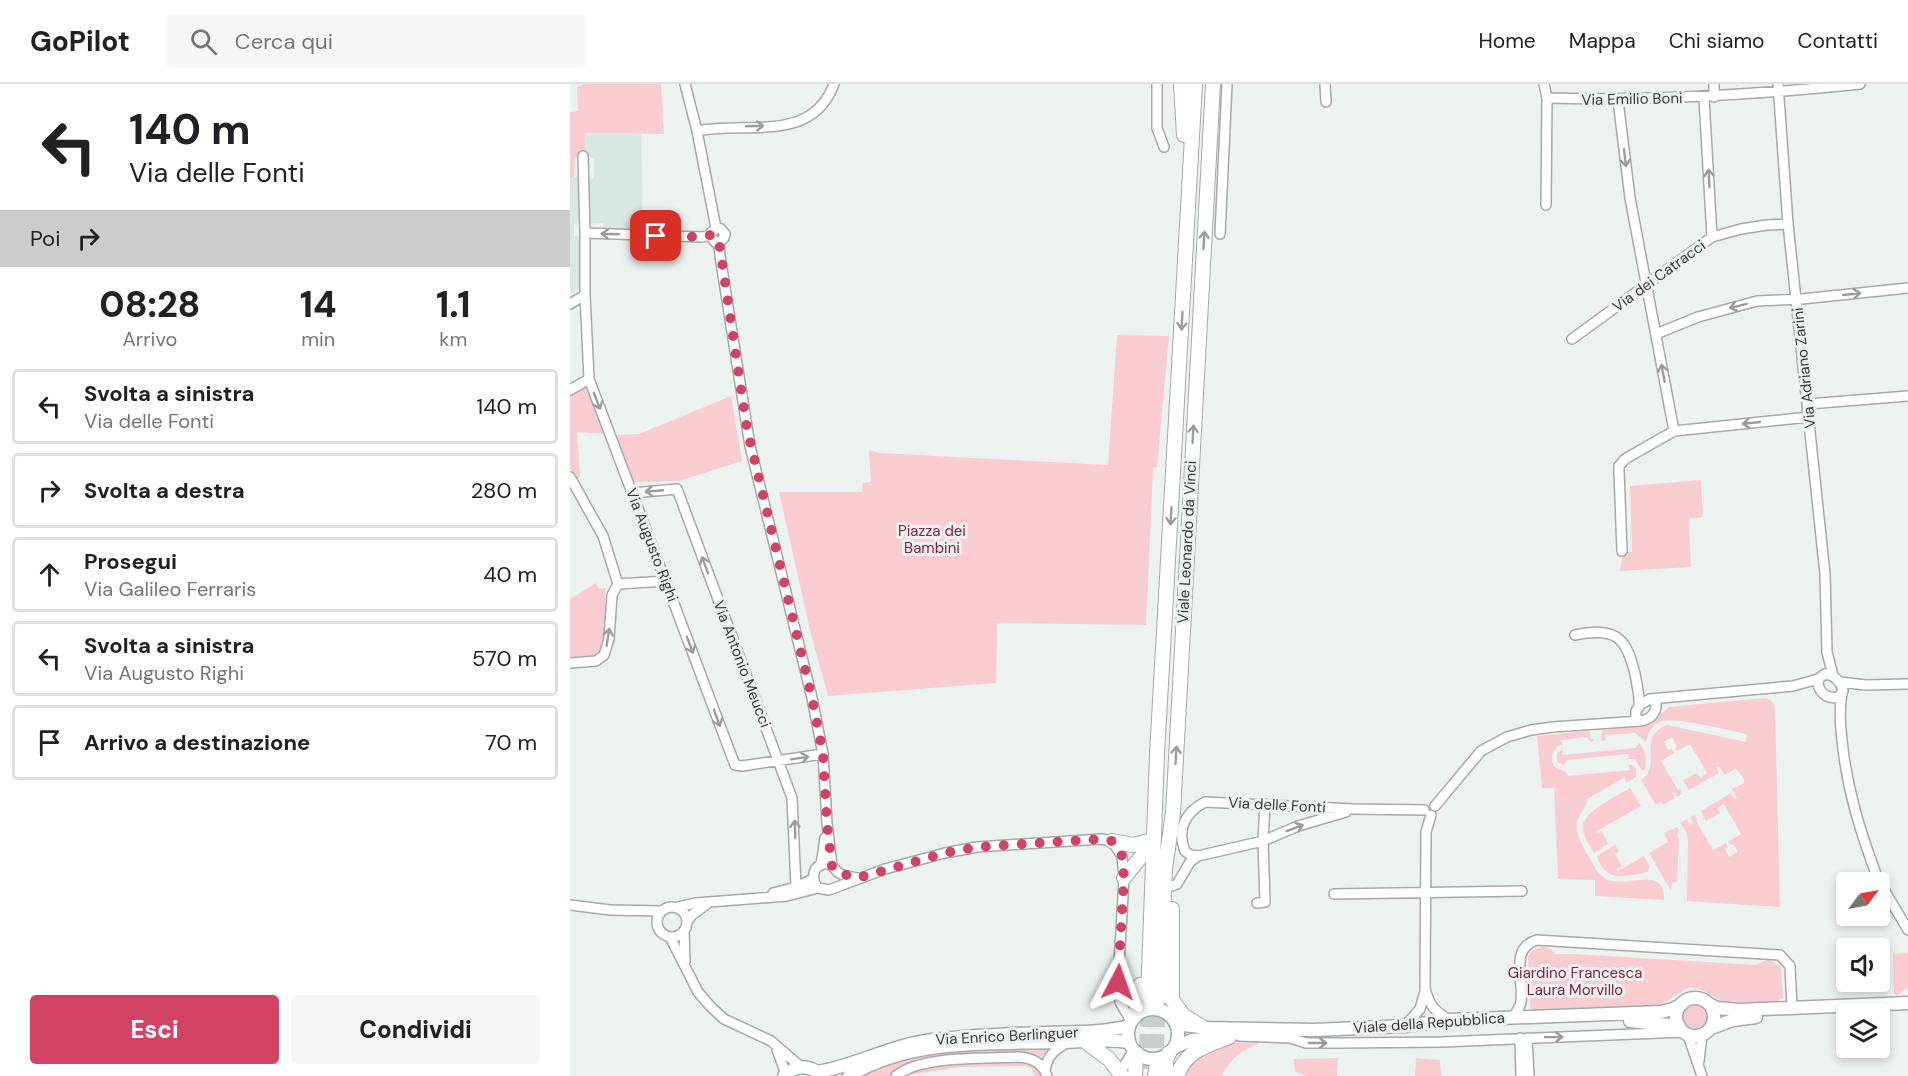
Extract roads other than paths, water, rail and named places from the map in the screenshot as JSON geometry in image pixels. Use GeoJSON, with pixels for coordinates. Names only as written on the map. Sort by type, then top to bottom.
{"type":"FeatureCollection","features":[{"type":"Feature","properties":{"kind":"highway"},"geometry":{"type":"LineString","coordinates":[[1182,84],[1184,136],[1190,179]]}},
{"type":"Feature","properties":{"kind":"highway","name":"Viale Leonardo da Vinci"},"geometry":{"type":"LineString","coordinates":[[1195,84],[1150,839],[1154,885],[1154,999],[1165,869],[1173,813],[1212,84]]}},
{"type":"Feature","properties":{"kind":"highway"},"geometry":{"type":"LineString","coordinates":[[1173,813],[1172,1000],[1178,1010],[1202,1027]]}},
{"type":"Feature","properties":{"kind":"highway"},"geometry":{"type":"LineString","coordinates":[[1112,841],[1133,845],[1150,839]]}},
{"type":"Feature","properties":{"kind":"highway"},"geometry":{"type":"LineString","coordinates":[[1124,878],[1150,839]]}},
{"type":"Feature","properties":{"kind":"highway"},"geometry":{"type":"LineString","coordinates":[[1131,1021],[1139,1002],[1150,839]]}},
{"type":"Feature","properties":{"kind":"highway"},"geometry":{"type":"LineString","coordinates":[[1172,988],[1169,1003],[1172,1019]]}},
{"type":"Feature","properties":{"kind":"highway"},"geometry":{"type":"LineString","coordinates":[[1177,1076],[1188,1056],[1234,1037]]}},
{"type":"Feature","properties":{"kind":"highway"},"geometry":{"type":"LineString","coordinates":[[1086,1042],[1109,1059],[1121,1074]]}},
{"type":"Feature","properties":{"kind":"highway"},"geometry":{"type":"LineString","coordinates":[[1133,1049],[1150,1074],[1166,1061],[1172,1050]]}},
{"type":"Feature","properties":{"kind":"main road","name":"Viale della Repubblica"},"geometry":{"type":"LineString","coordinates":[[1172,1019],[1202,1027],[1315,1030],[1405,1026],[1450,1020],[1661,1012],[1673,1010],[1695,998],[1729,1010],[1836,1006]]}},
{"type":"Feature","properties":{"kind":"main road","name":"Viale della Repubblica"},"geometry":{"type":"LineString","coordinates":[[1890,1004],[1908,1003]]}},
{"type":"Feature","properties":{"kind":"main road"},"geometry":{"type":"LineString","coordinates":[[1706,1031],[1714,1018],[1709,1004]]}},
{"type":"Feature","properties":{"kind":"main road"},"geometry":{"type":"LineString","coordinates":[[1682,1005],[1677,1014],[1684,1031]]}},
{"type":"Feature","properties":{"kind":"main road"},"geometry":{"type":"LineString","coordinates":[[1153,1008],[1172,1019],[1178,1038],[1172,1050],[1161,1058],[1151,1060],[1133,1049],[1131,1021],[1144,1010],[1153,1008]]}},
{"type":"Feature","properties":{"kind":"main road","name":"Viale della Repubblica"},"geometry":{"type":"LineString","coordinates":[[1172,1050],[1192,1040],[1272,1034],[1398,1032],[1467,1026],[1610,1021],[1656,1023],[1684,1031],[1706,1031],[1720,1024],[1745,1017],[1908,1010]]}},
{"type":"Feature","properties":{"kind":"main road","name":"Via Enrico Berlinguer"},"geometry":{"type":"LineString","coordinates":[[801,1067],[820,1074],[898,1047],[933,1040],[977,1035],[1105,1032],[1131,1021]]}},
{"type":"Feature","properties":{"kind":"main road","name":"Via Enrico Berlinguer"},"geometry":{"type":"LineString","coordinates":[[849,1076],[891,1057],[921,1050],[977,1044],[1086,1042],[1133,1049]]}},
{"type":"Feature","properties":{"kind":"main road"},"geometry":{"type":"LineString","coordinates":[[785,1075],[801,1067]]}},
{"type":"Feature","properties":{"kind":"street"},"geometry":{"type":"LineString","coordinates":[[685,84],[697,131],[713,240],[719,242],[747,429],[812,698],[823,754],[827,824],[838,879],[835,886]]}},
{"type":"Feature","properties":{"kind":"street"},"geometry":{"type":"LineString","coordinates":[[697,131],[800,122],[812,117],[822,107],[834,84]]}},
{"type":"Feature","properties":{"kind":"street"},"geometry":{"type":"LineString","coordinates":[[1157,84],[1157,128],[1164,147]]}},
{"type":"Feature","properties":{"kind":"street"},"geometry":{"type":"LineString","coordinates":[[1220,234],[1227,84]]}},
{"type":"Feature","properties":{"kind":"street"},"geometry":{"type":"LineString","coordinates":[[1325,84],[1326,102]]}},
{"type":"Feature","properties":{"kind":"street"},"geometry":{"type":"LineString","coordinates":[[1544,84],[1547,99],[1546,205]]}},
{"type":"Feature","properties":{"kind":"street"},"geometry":{"type":"LineString","coordinates":[[1712,237],[1709,97],[1714,84]]}},
{"type":"Feature","properties":{"kind":"street","name":"Via Emilio Boni"},"geometry":{"type":"LineString","coordinates":[[1547,99],[1618,100],[1709,97],[1778,88],[1860,84]]}},
{"type":"Feature","properties":{"kind":"street","name":"Via Adriano Zarini"},"geometry":{"type":"LineString","coordinates":[[1778,88],[1788,224],[1825,574],[1827,651]]}},
{"type":"Feature","properties":{"kind":"street"},"geometry":{"type":"LineString","coordinates":[[1618,100],[1630,198],[1674,430]]}},
{"type":"Feature","properties":{"kind":"street","name":"Via Augusto Righi"},"geometry":{"type":"LineString","coordinates":[[583,156],[589,379],[735,765],[823,754]]}},
{"type":"Feature","properties":{"kind":"street","name":"Via dei Catracci"},"geometry":{"type":"LineString","coordinates":[[1572,339],[1712,237],[1741,229],[1788,224]]}},
{"type":"Feature","properties":{"kind":"street"},"geometry":{"type":"LineString","coordinates":[[585,233],[702,237],[713,232]]}},
{"type":"Feature","properties":{"kind":"street"},"geometry":{"type":"LineString","coordinates":[[1656,334],[1698,317],[1757,301],[1908,288]]}},
{"type":"Feature","properties":{"kind":"street"},"geometry":{"type":"LineString","coordinates":[[570,304],[585,295]]}},
{"type":"Feature","properties":{"kind":"street"},"geometry":{"type":"LineString","coordinates":[[570,390],[589,379]]}},
{"type":"Feature","properties":{"kind":"street"},"geometry":{"type":"LineString","coordinates":[[1808,404],[1908,396]]}},
{"type":"Feature","properties":{"kind":"street"},"geometry":{"type":"LineString","coordinates":[[1622,551],[1619,466],[1625,459],[1674,430],[1809,417]]}},
{"type":"Feature","properties":{"kind":"street"},"geometry":{"type":"LineString","coordinates":[[570,477],[603,536],[618,584],[612,595],[609,639],[604,655],[596,661],[570,663]]}},
{"type":"Feature","properties":{"kind":"street","name":"Via Antonio Meucci"},"geometry":{"type":"LineString","coordinates":[[632,493],[677,489],[792,798],[796,887]]}},
{"type":"Feature","properties":{"kind":"street"},"geometry":{"type":"LineString","coordinates":[[618,584],[665,581]]}},
{"type":"Feature","properties":{"kind":"street"},"geometry":{"type":"LineString","coordinates":[[1575,635],[1594,631],[1621,638],[1631,658],[1638,687],[1638,713]]}},
{"type":"Feature","properties":{"kind":"street"},"geometry":{"type":"LineString","coordinates":[[1820,691],[1819,677],[1827,651]]}},
{"type":"Feature","properties":{"kind":"street"},"geometry":{"type":"LineString","coordinates":[[1827,651],[1840,686],[1840,723],[1852,804],[1876,872]]}},
{"type":"Feature","properties":{"kind":"street"},"geometry":{"type":"LineString","coordinates":[[1405,1026],[1420,1009],[1425,988],[1426,832],[1430,810],[1481,751],[1494,742],[1531,730],[1613,722],[1638,713],[1650,699],[1793,686],[1825,674],[1840,686],[1908,684]]}},
{"type":"Feature","properties":{"kind":"street"},"geometry":{"type":"LineString","coordinates":[[1793,686],[1820,691],[1834,698],[1840,686]]}},
{"type":"Feature","properties":{"kind":"street"},"geometry":{"type":"LineString","coordinates":[[1638,687],[1656,703],[1655,711]]}},
{"type":"Feature","properties":{"kind":"street"},"geometry":{"type":"LineString","coordinates":[[1638,713],[1648,719],[1675,696]]}},
{"type":"Feature","properties":{"kind":"street"},"geometry":{"type":"LineString","coordinates":[[1829,697],[1840,723]]}},
{"type":"Feature","properties":{"kind":"street","name":"Via delle Fonti"},"geometry":{"type":"LineString","coordinates":[[1198,856],[1190,855],[1185,851],[1181,833],[1185,818],[1205,802],[1430,810]]}},
{"type":"Feature","properties":{"kind":"street"},"geometry":{"type":"LineString","coordinates":[[1257,903],[1265,902],[1263,841],[1265,804]]}},
{"type":"Feature","properties":{"kind":"street"},"geometry":{"type":"LineString","coordinates":[[1172,886],[1177,884],[1190,862],[1198,856],[1263,841],[1298,826],[1354,809]]}},
{"type":"Feature","properties":{"kind":"street"},"geometry":{"type":"LineString","coordinates":[[815,883],[814,871],[821,865],[827,824]]}},
{"type":"Feature","properties":{"kind":"street"},"geometry":{"type":"LineString","coordinates":[[753,898],[815,883],[829,890],[858,878],[945,853],[977,847],[1101,839],[1112,841],[1122,856],[1124,878],[1118,982],[1120,1002],[1131,1021]]}},
{"type":"Feature","properties":{"kind":"street"},"geometry":{"type":"LineString","coordinates":[[821,865],[858,878]]}},
{"type":"Feature","properties":{"kind":"street"},"geometry":{"type":"LineString","coordinates":[[570,905],[632,911],[660,911],[668,907],[787,896],[815,883]]}},
{"type":"Feature","properties":{"kind":"street"},"geometry":{"type":"LineString","coordinates":[[1334,894],[1522,891]]}},
{"type":"Feature","properties":{"kind":"street"},"geometry":{"type":"LineString","coordinates":[[1890,902],[1908,930]]}},
{"type":"Feature","properties":{"kind":"street"},"geometry":{"type":"LineString","coordinates":[[670,937],[680,934],[697,911],[709,903]]}},
{"type":"Feature","properties":{"kind":"street"},"geometry":{"type":"LineString","coordinates":[[678,907],[685,913],[686,965]]}},
{"type":"Feature","properties":{"kind":"street"},"geometry":{"type":"LineString","coordinates":[[1894,909],[1908,920]]}},
{"type":"Feature","properties":{"kind":"street"},"geometry":{"type":"LineString","coordinates":[[632,911],[653,920],[660,932],[670,937],[698,992],[724,1019],[773,1042],[801,1067]]}},
{"type":"Feature","properties":{"kind":"street"},"geometry":{"type":"LineString","coordinates":[[657,924],[660,911]]}},
{"type":"Feature","properties":{"kind":"street"},"geometry":{"type":"LineString","coordinates":[[1512,1018],[1521,1003],[1520,959],[1525,945],[1537,940],[1773,953],[1780,955],[1790,966],[1792,1008]]}},
{"type":"Feature","properties":{"kind":"street"},"geometry":{"type":"LineString","coordinates":[[1425,988],[1429,1002],[1435,1011],[1450,1020]]}},
{"type":"Feature","properties":{"kind":"street"},"geometry":{"type":"LineString","coordinates":[[1881,1004],[1902,998],[1908,993]]}},
{"type":"Feature","properties":{"kind":"street"},"geometry":{"type":"LineString","coordinates":[[1521,1003],[1532,1016]]}},
{"type":"Feature","properties":{"kind":"street"},"geometry":{"type":"LineString","coordinates":[[1684,1031],[1702,1076]]}},
{"type":"Feature","properties":{"kind":"street","name":"Viale della Repubblica"},"geometry":{"type":"LineString","coordinates":[[1234,1037],[1290,1038],[1306,1043],[1417,1042],[1684,1031]]}},
{"type":"Feature","properties":{"kind":"street"},"geometry":{"type":"LineString","coordinates":[[1698,1063],[1706,1031]]}},
{"type":"Feature","properties":{"kind":"street"},"geometry":{"type":"LineString","coordinates":[[1521,1076],[1523,1038]]}},
{"type":"Feature","properties":{"kind":"street"},"geometry":{"type":"LineString","coordinates":[[1523,1038],[1529,1076]]}},
{"type":"Feature","properties":{"kind":"street"},"geometry":{"type":"LineString","coordinates":[[773,1042],[783,1062],[785,1075]]}},
{"type":"Feature","properties":{"kind":"street"},"geometry":{"type":"LineString","coordinates":[[1046,1073],[1046,1061],[1050,1055],[1069,1042]]}},
{"type":"Feature","properties":{"kind":"street"},"geometry":{"type":"LineString","coordinates":[[1121,1074],[1133,1049]]}},
{"type":"Feature","properties":{"kind":"street"},"geometry":{"type":"LineString","coordinates":[[896,1076],[912,1067],[935,1062],[1019,1057],[1035,1061],[1046,1073]]}},
{"type":"Feature","properties":{"kind":"tunnel"},"geometry":{"type":"LineString","coordinates":[[1145,1069],[1148,999]]}},
{"type":"Feature","properties":{"kind":"tunnel"},"geometry":{"type":"LineString","coordinates":[[1156,1069],[1159,999]]}},
{"type":"Feature","properties":{"kind":"park label","name":"Piazza dei Bambini"},"geometry":{"type":"Point","coordinates":[932,540]}},
{"type":"Feature","properties":{"kind":"park label","name":"Giardino Francesca Laura Morvillo"},"geometry":{"type":"Point","coordinates":[1575,982]}}]}
